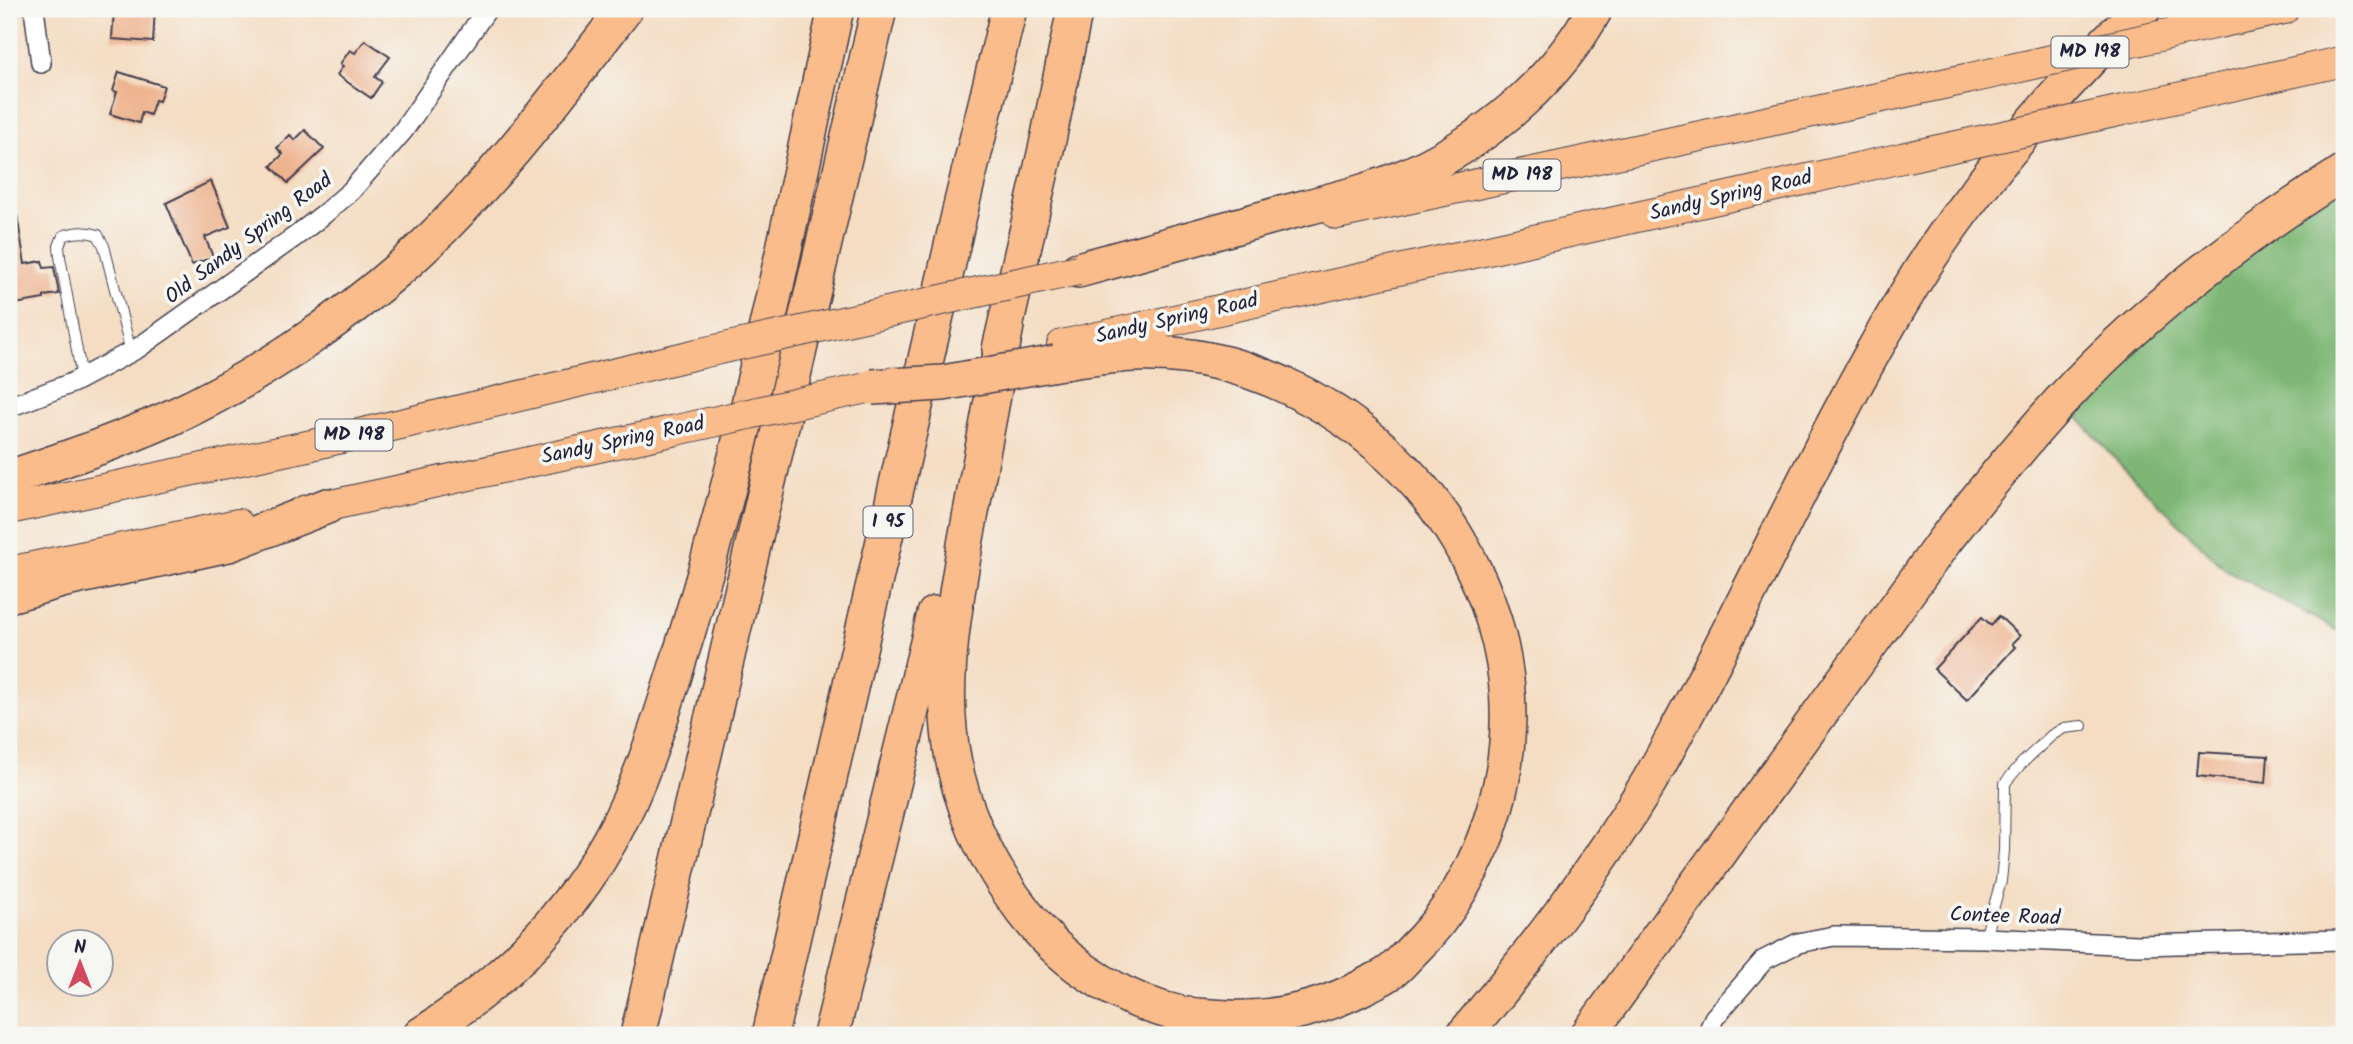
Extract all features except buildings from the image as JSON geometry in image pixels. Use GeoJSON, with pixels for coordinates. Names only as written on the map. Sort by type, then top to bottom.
{"type":"FeatureCollection","features":[{"type":"Feature","properties":{"kind":"highway"},"geometry":{"type":"LineString","coordinates":[[9,478],[91,451],[170,418],[231,386],[291,349],[346,310],[407,262],[464,205],[523,138],[625,9]]}},
{"type":"Feature","properties":{"kind":"highway"},"geometry":{"type":"LineString","coordinates":[[421,1035],[489,987],[537,941],[577,891],[609,842],[634,793],[696,604],[732,479],[778,282],[836,9]]}},
{"type":"Feature","properties":{"kind":"highway"},"geometry":{"type":"LineString","coordinates":[[638,1035],[879,9]]}},
{"type":"Feature","properties":{"kind":"highway","name":"I 95"},"geometry":{"type":"LineString","coordinates":[[770,1035],[1009,9]]}},
{"type":"Feature","properties":{"kind":"highway"},"geometry":{"type":"LineString","coordinates":[[831,1035],[1006,326],[1075,9]]}},
{"type":"Feature","properties":{"kind":"highway"},"geometry":{"type":"LineString","coordinates":[[1047,145],[1085,9]]}},
{"type":"Feature","properties":{"kind":"highway"},"geometry":{"type":"LineString","coordinates":[[1078,270],[1386,184],[1427,167],[1497,122],[1529,94],[1560,60],[1595,9]]}},
{"type":"Feature","properties":{"kind":"highway"},"geometry":{"type":"LineString","coordinates":[[1464,1035],[1521,967],[1588,876],[1648,784],[1871,357],[1910,288],[1963,209],[2024,132],[2078,72],[2143,9]]}},
{"type":"Feature","properties":{"kind":"highway"},"geometry":{"type":"LineString","coordinates":[[1588,1035],[1945,540],[1995,476],[2062,400],[2129,335],[2198,275],[2288,208],[2344,172]]}},
{"type":"Feature","properties":{"kind":"highway"},"geometry":{"type":"LineString","coordinates":[[872,387],[943,383],[1059,354],[1139,353],[1182,356],[1238,366],[1296,390],[1343,416],[1395,458],[1435,504],[1462,546],[1483,594],[1500,645],[1506,693],[1507,748],[1499,793],[1481,849],[1458,896],[1424,939],[1389,973],[1344,997],[1294,1013],[1235,1019],[1180,1014],[1135,999],[1088,973],[1051,944],[1019,908],[992,865],[971,820],[958,779],[948,719],[948,661],[961,572],[1006,326]]}},
{"type":"Feature","properties":{"kind":"highway"},"geometry":{"type":"LineString","coordinates":[[9,595],[62,580],[229,544],[327,506]]}},
{"type":"Feature","properties":{"kind":"highway"},"geometry":{"type":"LineString","coordinates":[[614,1035],[690,811]]}},
{"type":"Feature","properties":{"kind":"main road","name":"MD 198"},"geometry":{"type":"LineString","coordinates":[[9,509],[312,445],[697,354],[1078,270],[2284,9]]}},
{"type":"Feature","properties":{"kind":"main road","name":"Sandy Spring Road"},"geometry":{"type":"LineString","coordinates":[[1059,354],[1902,158],[2344,61]]}},
{"type":"Feature","properties":{"kind":"main road","name":"Sandy Spring Road"},"geometry":{"type":"LineString","coordinates":[[9,572],[327,506],[872,387]]}},
{"type":"Feature","properties":{"kind":"street"},"geometry":{"type":"LineString","coordinates":[[34,9],[41,63]]}},
{"type":"Feature","properties":{"kind":"street","name":"Old Sandy Spring Road"},"geometry":{"type":"LineString","coordinates":[[9,407],[82,378],[131,352],[172,326],[211,295],[296,236],[351,191],[403,131],[487,9]]}},
{"type":"Feature","properties":{"kind":"street","name":"Contee Road"},"geometry":{"type":"LineString","coordinates":[[1707,1035],[1714,1018],[1764,960],[1798,943],[1834,936],[1985,938],[2137,945],[2344,940]]}},
{"type":"Feature","properties":{"kind":"lane"},"geometry":{"type":"LineString","coordinates":[[82,378],[60,257],[59,246],[63,236],[74,232],[98,235],[104,246],[131,352]]}},
{"type":"Feature","properties":{"kind":"lane"},"geometry":{"type":"LineString","coordinates":[[1985,938],[2001,881],[2005,783],[2052,735],[2064,728],[2082,726]]}},
{"type":"Feature","properties":{"kind":"green space"},"geometry":{"type":"Polygon","coordinates":[[[2344,172],[2344,629],[2336,630],[2225,569],[2132,477],[2062,400],[2344,172]]]}}]}
